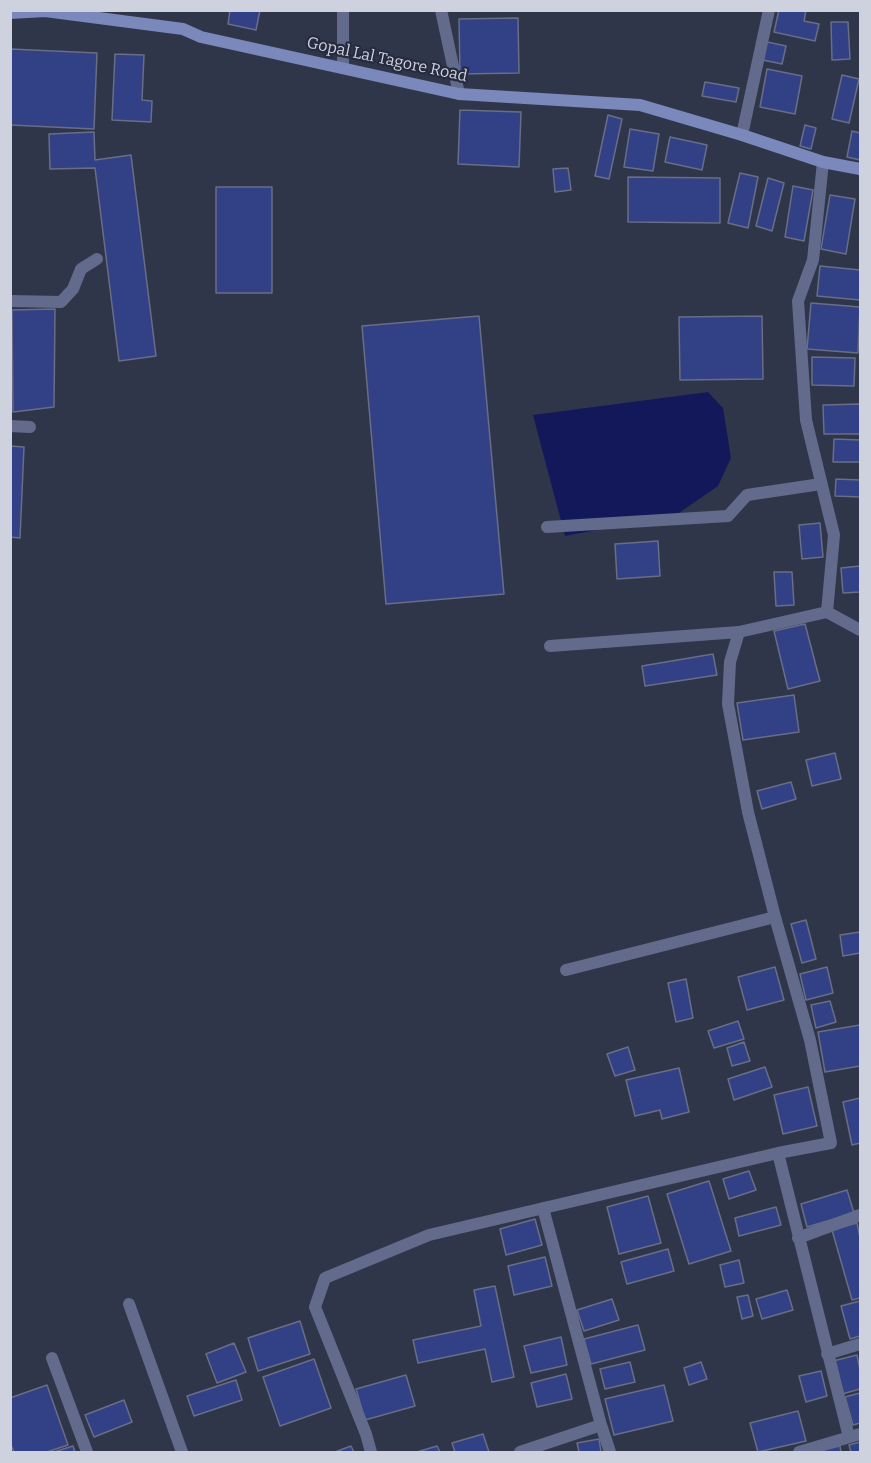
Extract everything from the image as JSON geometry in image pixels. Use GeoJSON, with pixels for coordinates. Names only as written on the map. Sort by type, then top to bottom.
{"type":"FeatureCollection","features":[{"type":"Feature","properties":{"kind":"street"},"geometry":{"type":"LineString","coordinates":[[343,10],[343,68]]}},
{"type":"Feature","properties":{"kind":"street"},"geometry":{"type":"LineString","coordinates":[[441,10],[459,94]]}},
{"type":"Feature","properties":{"kind":"street"},"geometry":{"type":"LineString","coordinates":[[742,135],[769,10]]}},
{"type":"Feature","properties":{"kind":"street","name":"Gopal Lal Tagore Road"},"geometry":{"type":"LineString","coordinates":[[10,13],[45,11],[183,29],[201,37],[459,94],[640,105],[823,162],[861,169]]}},
{"type":"Feature","properties":{"kind":"street"},"geometry":{"type":"LineString","coordinates":[[823,162],[813,260],[798,301],[806,420],[834,535],[827,612]]}},
{"type":"Feature","properties":{"kind":"street"},"geometry":{"type":"LineString","coordinates":[[10,301],[61,302],[73,289],[81,268],[97,259]]}},
{"type":"Feature","properties":{"kind":"street"},"geometry":{"type":"LineString","coordinates":[[10,426],[30,427]]}},
{"type":"Feature","properties":{"kind":"street"},"geometry":{"type":"LineString","coordinates":[[547,527],[728,516],[747,495],[821,483]]}},
{"type":"Feature","properties":{"kind":"street"},"geometry":{"type":"LineString","coordinates":[[550,646],[739,632],[827,612],[861,630]]}},
{"type":"Feature","properties":{"kind":"street"},"geometry":{"type":"LineString","coordinates":[[371,1452],[366,1434],[315,1307],[325,1278],[429,1235],[778,1153],[831,1143],[810,1041],[748,812],[728,704],[730,662],[739,632]]}},
{"type":"Feature","properties":{"kind":"street"},"geometry":{"type":"LineString","coordinates":[[566,970],[775,917]]}},
{"type":"Feature","properties":{"kind":"street"},"geometry":{"type":"LineString","coordinates":[[778,1153],[827,1354],[855,1436],[799,1452]]}},
{"type":"Feature","properties":{"kind":"street"},"geometry":{"type":"LineString","coordinates":[[543,1208],[610,1452]]}},
{"type":"Feature","properties":{"kind":"street"},"geometry":{"type":"LineString","coordinates":[[798,1238],[861,1215]]}},
{"type":"Feature","properties":{"kind":"street"},"geometry":{"type":"LineString","coordinates":[[129,1304],[182,1452]]}},
{"type":"Feature","properties":{"kind":"street"},"geometry":{"type":"LineString","coordinates":[[827,1354],[861,1344]]}},
{"type":"Feature","properties":{"kind":"street"},"geometry":{"type":"LineString","coordinates":[[52,1358],[87,1452]]}},
{"type":"Feature","properties":{"kind":"street"},"geometry":{"type":"LineString","coordinates":[[520,1452],[601,1425]]}},
{"type":"Feature","properties":{"kind":"shaded area"},"geometry":{"type":"Polygon","coordinates":[[[708,392],[723,408],[731,458],[718,486],[676,515],[565,536],[533,415],[708,392]]]}},
{"type":"Feature","properties":{"kind":"building"},"geometry":{"type":"Polygon","coordinates":[[[230,10],[260,10],[256,30],[228,24],[230,10]]]}},
{"type":"Feature","properties":{"kind":"building"},"geometry":{"type":"Polygon","coordinates":[[[779,10],[806,10],[804,21],[819,24],[815,41],[774,32],[779,10]]]}},
{"type":"Feature","properties":{"kind":"building"},"geometry":{"type":"Polygon","coordinates":[[[518,18],[519,73],[460,74],[459,19],[518,18]]]}},
{"type":"Feature","properties":{"kind":"building"},"geometry":{"type":"Polygon","coordinates":[[[831,22],[848,22],[850,59],[832,60],[831,22]]]}},
{"type":"Feature","properties":{"kind":"building"},"geometry":{"type":"Polygon","coordinates":[[[767,42],[786,46],[782,64],[763,60],[767,42]]]}},
{"type":"Feature","properties":{"kind":"building"},"geometry":{"type":"Polygon","coordinates":[[[10,49],[97,53],[94,129],[10,125],[10,49]]]}},
{"type":"Feature","properties":{"kind":"building"},"geometry":{"type":"Polygon","coordinates":[[[115,54],[144,55],[142,100],[152,101],[151,122],[112,120],[115,54]]]}},
{"type":"Feature","properties":{"kind":"building"},"geometry":{"type":"Polygon","coordinates":[[[767,69],[802,76],[795,114],[760,107],[767,69]]]}},
{"type":"Feature","properties":{"kind":"building"},"geometry":{"type":"Polygon","coordinates":[[[842,75],[859,79],[849,123],[832,119],[842,75]]]}},
{"type":"Feature","properties":{"kind":"building"},"geometry":{"type":"Polygon","coordinates":[[[705,82],[739,88],[736,102],[702,96],[705,82]]]}},
{"type":"Feature","properties":{"kind":"building"},"geometry":{"type":"Polygon","coordinates":[[[460,110],[521,112],[519,167],[458,164],[460,110]]]}},
{"type":"Feature","properties":{"kind":"building"},"geometry":{"type":"Polygon","coordinates":[[[608,115],[622,119],[609,179],[595,176],[608,115]]]}},
{"type":"Feature","properties":{"kind":"building"},"geometry":{"type":"Polygon","coordinates":[[[805,125],[816,128],[811,149],[800,146],[805,125]]]}},
{"type":"Feature","properties":{"kind":"building"},"geometry":{"type":"Polygon","coordinates":[[[630,129],[659,134],[653,171],[624,167],[630,129]]]}},
{"type":"Feature","properties":{"kind":"building"},"geometry":{"type":"Polygon","coordinates":[[[852,131],[860,133],[860,160],[847,157],[852,131]]]}},
{"type":"Feature","properties":{"kind":"building"},"geometry":{"type":"Polygon","coordinates":[[[94,132],[95,160],[131,155],[156,356],[119,361],[95,168],[50,169],[49,134],[94,132]]]}},
{"type":"Feature","properties":{"kind":"building"},"geometry":{"type":"Polygon","coordinates":[[[670,137],[707,145],[702,170],[665,162],[670,137]]]}},
{"type":"Feature","properties":{"kind":"building"},"geometry":{"type":"Polygon","coordinates":[[[568,168],[571,190],[555,192],[553,169],[568,168]]]}},
{"type":"Feature","properties":{"kind":"building"},"geometry":{"type":"Polygon","coordinates":[[[740,173],[758,177],[748,228],[728,223],[740,173]]]}},
{"type":"Feature","properties":{"kind":"building"},"geometry":{"type":"Polygon","coordinates":[[[628,177],[720,178],[720,223],[628,222],[628,177]]]}},
{"type":"Feature","properties":{"kind":"building"},"geometry":{"type":"Polygon","coordinates":[[[768,178],[784,183],[772,231],[756,226],[768,178]]]}},
{"type":"Feature","properties":{"kind":"building"},"geometry":{"type":"Polygon","coordinates":[[[793,186],[813,190],[804,241],[785,237],[793,186]]]}},
{"type":"Feature","properties":{"kind":"building"},"geometry":{"type":"Polygon","coordinates":[[[216,187],[272,187],[272,293],[216,293],[216,187]]]}},
{"type":"Feature","properties":{"kind":"building"},"geometry":{"type":"Polygon","coordinates":[[[830,195],[855,199],[846,254],[821,249],[830,195]]]}},
{"type":"Feature","properties":{"kind":"building"},"geometry":{"type":"Polygon","coordinates":[[[820,266],[860,270],[860,300],[817,296],[820,266]]]}},
{"type":"Feature","properties":{"kind":"building"},"geometry":{"type":"Polygon","coordinates":[[[811,303],[860,307],[858,353],[807,349],[811,303]]]}},
{"type":"Feature","properties":{"kind":"building"},"geometry":{"type":"Polygon","coordinates":[[[55,309],[54,407],[13,412],[12,310],[55,309]]]}},
{"type":"Feature","properties":{"kind":"building"},"geometry":{"type":"Polygon","coordinates":[[[479,316],[504,594],[386,604],[362,326],[479,316]]]}},
{"type":"Feature","properties":{"kind":"building"},"geometry":{"type":"Polygon","coordinates":[[[762,316],[763,379],[680,380],[679,317],[762,316]]]}},
{"type":"Feature","properties":{"kind":"building"},"geometry":{"type":"Polygon","coordinates":[[[812,357],[855,358],[854,386],[812,385],[812,357]]]}},
{"type":"Feature","properties":{"kind":"building"},"geometry":{"type":"Polygon","coordinates":[[[860,404],[860,434],[824,434],[823,405],[860,404]]]}},
{"type":"Feature","properties":{"kind":"building"},"geometry":{"type":"Polygon","coordinates":[[[834,439],[860,440],[860,462],[833,462],[834,439]]]}},
{"type":"Feature","properties":{"kind":"building"},"geometry":{"type":"Polygon","coordinates":[[[10,446],[24,447],[20,538],[10,537],[10,446]]]}},
{"type":"Feature","properties":{"kind":"building"},"geometry":{"type":"Polygon","coordinates":[[[836,479],[860,480],[860,497],[835,496],[836,479]]]}},
{"type":"Feature","properties":{"kind":"building"},"geometry":{"type":"Polygon","coordinates":[[[820,523],[823,557],[802,559],[799,525],[820,523]]]}},
{"type":"Feature","properties":{"kind":"building"},"geometry":{"type":"Polygon","coordinates":[[[658,541],[660,576],[617,579],[615,544],[658,541]]]}},
{"type":"Feature","properties":{"kind":"building"},"geometry":{"type":"Polygon","coordinates":[[[860,566],[860,592],[843,593],[841,568],[860,566]]]}},
{"type":"Feature","properties":{"kind":"building"},"geometry":{"type":"Polygon","coordinates":[[[774,572],[792,572],[794,605],[776,606],[774,572]]]}},
{"type":"Feature","properties":{"kind":"building"},"geometry":{"type":"Polygon","coordinates":[[[805,624],[820,681],[788,689],[774,631],[805,624]]]}},
{"type":"Feature","properties":{"kind":"building"},"geometry":{"type":"Polygon","coordinates":[[[713,654],[717,675],[645,686],[642,666],[713,654]]]}},
{"type":"Feature","properties":{"kind":"building"},"geometry":{"type":"Polygon","coordinates":[[[794,695],[799,732],[743,740],[737,703],[794,695]]]}},
{"type":"Feature","properties":{"kind":"building"},"geometry":{"type":"Polygon","coordinates":[[[835,753],[841,779],[812,786],[806,760],[835,753]]]}},
{"type":"Feature","properties":{"kind":"building"},"geometry":{"type":"Polygon","coordinates":[[[791,782],[796,799],[762,809],[757,791],[791,782]]]}},
{"type":"Feature","properties":{"kind":"building"},"geometry":{"type":"Polygon","coordinates":[[[806,920],[816,959],[802,963],[791,924],[806,920]]]}},
{"type":"Feature","properties":{"kind":"building"},"geometry":{"type":"Polygon","coordinates":[[[860,932],[860,953],[843,956],[840,935],[860,932]]]}},
{"type":"Feature","properties":{"kind":"building"},"geometry":{"type":"Polygon","coordinates":[[[775,967],[784,1000],[747,1010],[738,977],[775,967]]]}},
{"type":"Feature","properties":{"kind":"building"},"geometry":{"type":"Polygon","coordinates":[[[827,967],[833,993],[806,1000],[800,974],[827,967]]]}},
{"type":"Feature","properties":{"kind":"building"},"geometry":{"type":"Polygon","coordinates":[[[686,979],[693,1018],[676,1022],[668,983],[686,979]]]}},
{"type":"Feature","properties":{"kind":"building"},"geometry":{"type":"Polygon","coordinates":[[[830,1001],[836,1022],[816,1028],[811,1005],[830,1001]]]}},
{"type":"Feature","properties":{"kind":"building"},"geometry":{"type":"Polygon","coordinates":[[[738,1021],[744,1039],[714,1048],[708,1031],[738,1021]]]}},
{"type":"Feature","properties":{"kind":"building"},"geometry":{"type":"Polygon","coordinates":[[[860,1025],[860,1066],[825,1072],[818,1032],[860,1025]]]}},
{"type":"Feature","properties":{"kind":"building"},"geometry":{"type":"Polygon","coordinates":[[[744,1042],[750,1061],[732,1066],[727,1048],[744,1042]]]}},
{"type":"Feature","properties":{"kind":"building"},"geometry":{"type":"Polygon","coordinates":[[[628,1047],[635,1070],[615,1076],[607,1054],[628,1047]]]}},
{"type":"Feature","properties":{"kind":"building"},"geometry":{"type":"Polygon","coordinates":[[[765,1067],[772,1087],[734,1100],[728,1079],[765,1067]]]}},
{"type":"Feature","properties":{"kind":"building"},"geometry":{"type":"Polygon","coordinates":[[[679,1068],[689,1112],[662,1119],[660,1110],[635,1116],[626,1080],[679,1068]]]}},
{"type":"Feature","properties":{"kind":"building"},"geometry":{"type":"Polygon","coordinates":[[[808,1087],[817,1126],[783,1134],[774,1095],[808,1087]]]}},
{"type":"Feature","properties":{"kind":"building"},"geometry":{"type":"Polygon","coordinates":[[[860,1098],[860,1143],[852,1145],[843,1102],[860,1098]]]}},
{"type":"Feature","properties":{"kind":"building"},"geometry":{"type":"Polygon","coordinates":[[[749,1171],[756,1190],[729,1199],[723,1179],[749,1171]]]}},
{"type":"Feature","properties":{"kind":"building"},"geometry":{"type":"Polygon","coordinates":[[[709,1181],[731,1251],[689,1264],[667,1194],[709,1181]]]}},
{"type":"Feature","properties":{"kind":"building"},"geometry":{"type":"Polygon","coordinates":[[[847,1190],[854,1213],[807,1227],[801,1204],[847,1190]]]}},
{"type":"Feature","properties":{"kind":"building"},"geometry":{"type":"Polygon","coordinates":[[[648,1196],[661,1243],[619,1254],[607,1207],[648,1196]]]}},
{"type":"Feature","properties":{"kind":"building"},"geometry":{"type":"Polygon","coordinates":[[[776,1207],[781,1225],[739,1236],[735,1218],[776,1207]]]}},
{"type":"Feature","properties":{"kind":"building"},"geometry":{"type":"Polygon","coordinates":[[[535,1219],[542,1245],[506,1255],[500,1229],[535,1219]]]}},
{"type":"Feature","properties":{"kind":"building"},"geometry":{"type":"Polygon","coordinates":[[[857,1223],[860,1237],[860,1298],[852,1300],[832,1230],[857,1223]]]}},
{"type":"Feature","properties":{"kind":"building"},"geometry":{"type":"Polygon","coordinates":[[[668,1249],[674,1271],[627,1284],[621,1262],[668,1249]]]}},
{"type":"Feature","properties":{"kind":"building"},"geometry":{"type":"Polygon","coordinates":[[[545,1257],[552,1286],[514,1295],[508,1266],[545,1257]]]}},
{"type":"Feature","properties":{"kind":"building"},"geometry":{"type":"Polygon","coordinates":[[[739,1260],[744,1283],[725,1287],[720,1265],[739,1260]]]}},
{"type":"Feature","properties":{"kind":"building"},"geometry":{"type":"Polygon","coordinates":[[[495,1286],[514,1377],[492,1382],[485,1349],[418,1363],[413,1340],[481,1326],[474,1290],[495,1286]]]}},
{"type":"Feature","properties":{"kind":"building"},"geometry":{"type":"Polygon","coordinates":[[[787,1290],[793,1310],[762,1319],[756,1299],[787,1290]]]}},
{"type":"Feature","properties":{"kind":"building"},"geometry":{"type":"Polygon","coordinates":[[[748,1295],[753,1316],[742,1319],[737,1297],[748,1295]]]}},
{"type":"Feature","properties":{"kind":"building"},"geometry":{"type":"Polygon","coordinates":[[[612,1299],[619,1320],[584,1331],[577,1310],[612,1299]]]}},
{"type":"Feature","properties":{"kind":"building"},"geometry":{"type":"Polygon","coordinates":[[[860,1301],[860,1336],[850,1339],[841,1306],[860,1301]]]}},
{"type":"Feature","properties":{"kind":"building"},"geometry":{"type":"Polygon","coordinates":[[[300,1321],[310,1354],[258,1371],[248,1338],[300,1321]]]}},
{"type":"Feature","properties":{"kind":"building"},"geometry":{"type":"Polygon","coordinates":[[[638,1325],[645,1350],[591,1364],[584,1339],[638,1325]]]}},
{"type":"Feature","properties":{"kind":"building"},"geometry":{"type":"Polygon","coordinates":[[[561,1337],[567,1365],[531,1373],[524,1346],[561,1337]]]}},
{"type":"Feature","properties":{"kind":"building"},"geometry":{"type":"Polygon","coordinates":[[[234,1343],[246,1372],[217,1383],[206,1354],[234,1343]]]}},
{"type":"Feature","properties":{"kind":"building"},"geometry":{"type":"Polygon","coordinates":[[[857,1355],[860,1389],[842,1394],[833,1361],[857,1355]]]}},
{"type":"Feature","properties":{"kind":"building"},"geometry":{"type":"Polygon","coordinates":[[[314,1359],[331,1408],[280,1426],[263,1377],[314,1359]]]}},
{"type":"Feature","properties":{"kind":"building"},"geometry":{"type":"Polygon","coordinates":[[[630,1362],[635,1382],[605,1389],[600,1369],[630,1362]]]}},
{"type":"Feature","properties":{"kind":"building"},"geometry":{"type":"Polygon","coordinates":[[[701,1362],[707,1379],[689,1385],[684,1368],[701,1362]]]}},
{"type":"Feature","properties":{"kind":"building"},"geometry":{"type":"Polygon","coordinates":[[[821,1371],[827,1396],[806,1402],[799,1376],[821,1371]]]}},
{"type":"Feature","properties":{"kind":"building"},"geometry":{"type":"Polygon","coordinates":[[[566,1374],[572,1399],[537,1407],[531,1383],[566,1374]]]}},
{"type":"Feature","properties":{"kind":"building"},"geometry":{"type":"Polygon","coordinates":[[[406,1375],[415,1406],[365,1420],[356,1389],[406,1375]]]}},
{"type":"Feature","properties":{"kind":"building"},"geometry":{"type":"Polygon","coordinates":[[[236,1380],[242,1400],[194,1416],[187,1396],[236,1380]]]}},
{"type":"Feature","properties":{"kind":"building"},"geometry":{"type":"Polygon","coordinates":[[[47,1385],[68,1445],[47,1452],[14,1452],[10,1443],[10,1398],[47,1385]]]}},
{"type":"Feature","properties":{"kind":"building"},"geometry":{"type":"Polygon","coordinates":[[[664,1385],[673,1421],[614,1435],[605,1399],[664,1385]]]}},
{"type":"Feature","properties":{"kind":"building"},"geometry":{"type":"Polygon","coordinates":[[[860,1393],[860,1423],[853,1425],[845,1397],[860,1393]]]}},
{"type":"Feature","properties":{"kind":"building"},"geometry":{"type":"Polygon","coordinates":[[[124,1400],[132,1422],[94,1437],[85,1415],[124,1400]]]}},
{"type":"Feature","properties":{"kind":"building"},"geometry":{"type":"Polygon","coordinates":[[[798,1411],[806,1441],[758,1452],[750,1423],[798,1411]]]}},
{"type":"Feature","properties":{"kind":"building"},"geometry":{"type":"Polygon","coordinates":[[[483,1434],[489,1452],[455,1452],[452,1443],[483,1434]]]}},
{"type":"Feature","properties":{"kind":"building"},"geometry":{"type":"Polygon","coordinates":[[[599,1439],[601,1452],[579,1452],[577,1443],[599,1439]]]}},
{"type":"Feature","properties":{"kind":"building"},"geometry":{"type":"Polygon","coordinates":[[[860,1442],[860,1452],[851,1452],[849,1445],[860,1442]]]}},
{"type":"Feature","properties":{"kind":"building"},"geometry":{"type":"Polygon","coordinates":[[[73,1446],[75,1452],[54,1452],[73,1446]]]}},
{"type":"Feature","properties":{"kind":"building"},"geometry":{"type":"Polygon","coordinates":[[[351,1446],[354,1452],[335,1452],[351,1446]]]}},
{"type":"Feature","properties":{"kind":"building"},"geometry":{"type":"Polygon","coordinates":[[[437,1446],[440,1452],[417,1452],[437,1446]]]}},
{"type":"Feature","properties":{"kind":"building"},"geometry":{"type":"Polygon","coordinates":[[[840,1446],[841,1452],[815,1452],[840,1446]]]}}]}
